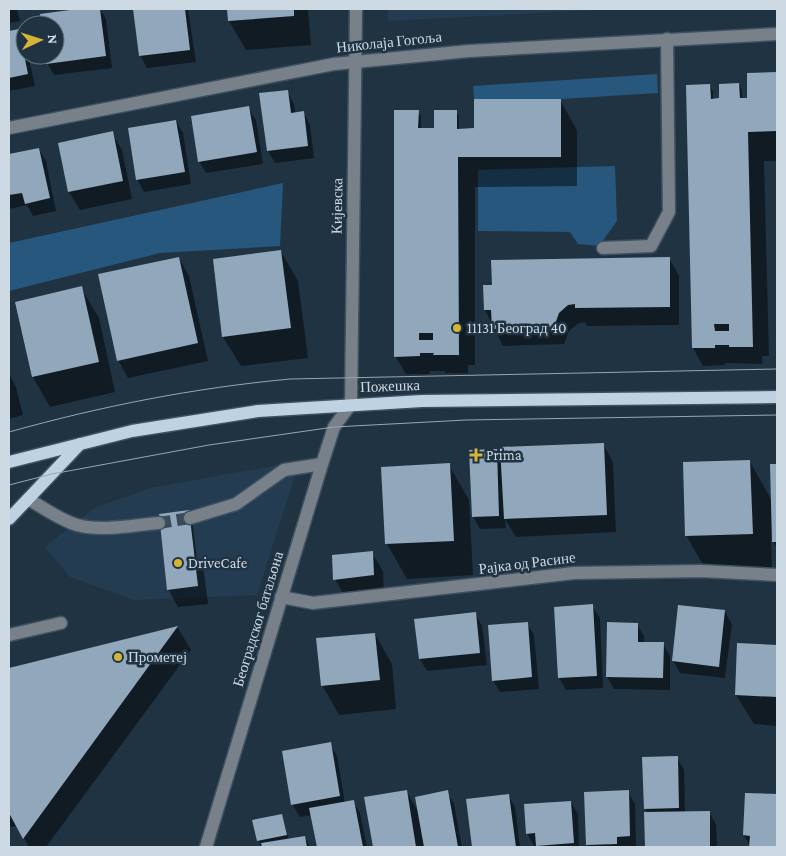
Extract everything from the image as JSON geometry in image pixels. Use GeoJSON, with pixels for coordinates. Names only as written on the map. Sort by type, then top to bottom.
{"type":"FeatureCollection","features":[{"type":"Feature","properties":{"kind":"main road","name":"Пожешка"},"geometry":{"type":"LineString","coordinates":[[9,462],[132,431],[258,411],[351,404],[533,399],[777,398]]}},
{"type":"Feature","properties":{"kind":"main road"},"geometry":{"type":"LineString","coordinates":[[9,519],[80,444]]}},
{"type":"Feature","properties":{"kind":"street","name":"Кијевска"},"geometry":{"type":"LineString","coordinates":[[351,404],[356,9]]}},
{"type":"Feature","properties":{"kind":"street","name":"Николаја Гогоља"},"geometry":{"type":"LineString","coordinates":[[9,128],[334,64],[378,58],[667,39],[777,34]]}},
{"type":"Feature","properties":{"kind":"street"},"geometry":{"type":"LineString","coordinates":[[603,248],[651,246],[669,212],[667,39]]}},
{"type":"Feature","properties":{"kind":"street","name":"Београдског батаљона"},"geometry":{"type":"LineString","coordinates":[[206,847],[334,427],[351,404]]}},
{"type":"Feature","properties":{"kind":"street"},"geometry":{"type":"LineString","coordinates":[[190,518],[236,504],[284,470],[322,464]]}},
{"type":"Feature","properties":{"kind":"street"},"geometry":{"type":"LineString","coordinates":[[28,499],[64,520],[79,525],[96,527],[159,523]]}},
{"type":"Feature","properties":{"kind":"street","name":"Рајка од Расине"},"geometry":{"type":"LineString","coordinates":[[282,596],[313,603],[574,573],[701,571],[777,575]]}},
{"type":"Feature","properties":{"kind":"street"},"geometry":{"type":"LineString","coordinates":[[9,635],[61,623]]}},
{"type":"Feature","properties":{"kind":"shaded area"},"geometry":{"type":"Polygon","coordinates":[[[388,9],[614,9],[388,21],[388,9]]]}},
{"type":"Feature","properties":{"kind":"shaded area"},"geometry":{"type":"Polygon","coordinates":[[[657,74],[658,93],[561,99],[474,99],[473,86],[657,74]]]}},
{"type":"Feature","properties":{"kind":"shaded area"},"geometry":{"type":"Polygon","coordinates":[[[615,166],[617,221],[599,246],[578,244],[570,232],[478,231],[478,170],[615,166]]]}},
{"type":"Feature","properties":{"kind":"shaded area"},"geometry":{"type":"Polygon","coordinates":[[[283,183],[280,246],[160,253],[9,291],[9,243],[283,183]]]}},
{"type":"Feature","properties":{"kind":"shaded area"},"geometry":{"type":"Polygon","coordinates":[[[295,462],[295,475],[257,595],[134,600],[70,577],[45,547],[94,508],[151,488],[295,462]]]}},
{"type":"Feature","properties":{"kind":"building"},"geometry":{"type":"Polygon","coordinates":[[[77,9],[100,9],[106,56],[65,61],[65,15],[40,14],[77,9]]]}},
{"type":"Feature","properties":{"kind":"building"},"geometry":{"type":"Polygon","coordinates":[[[133,9],[185,9],[190,50],[139,56],[133,9]]]}},
{"type":"Feature","properties":{"kind":"building"},"geometry":{"type":"Polygon","coordinates":[[[227,9],[294,9],[294,16],[228,21],[227,9]]]}},
{"type":"Feature","properties":{"kind":"building"},"geometry":{"type":"Polygon","coordinates":[[[15,30],[15,65],[26,65],[28,74],[9,78],[9,31],[15,30]]]}},
{"type":"Feature","properties":{"kind":"building"},"geometry":{"type":"Polygon","coordinates":[[[777,72],[777,131],[748,132],[753,347],[715,345],[715,348],[692,348],[686,85],[710,84],[711,99],[719,98],[719,84],[739,83],[740,98],[747,98],[747,73],[777,72]],[[714,324],[715,331],[729,331],[729,324],[714,324]]]}},
{"type":"Feature","properties":{"kind":"building"},"geometry":{"type":"Polygon","coordinates":[[[288,90],[291,113],[304,111],[308,146],[267,151],[259,93],[288,90]]]}},
{"type":"Feature","properties":{"kind":"building"},"geometry":{"type":"Polygon","coordinates":[[[474,99],[561,99],[561,157],[458,157],[459,355],[420,353],[420,356],[394,357],[394,110],[419,110],[418,128],[434,128],[434,110],[457,110],[457,129],[474,128],[474,99]],[[419,333],[419,340],[433,340],[433,333],[419,333]]]}},
{"type":"Feature","properties":{"kind":"building"},"geometry":{"type":"Polygon","coordinates":[[[249,106],[257,152],[198,162],[191,116],[249,106]]]}},
{"type":"Feature","properties":{"kind":"building"},"geometry":{"type":"Polygon","coordinates":[[[176,120],[185,172],[136,180],[128,128],[176,120]]]}},
{"type":"Feature","properties":{"kind":"building"},"geometry":{"type":"Polygon","coordinates":[[[113,131],[123,181],[68,192],[58,143],[113,131]]]}},
{"type":"Feature","properties":{"kind":"building"},"geometry":{"type":"Polygon","coordinates":[[[39,148],[50,198],[25,204],[22,193],[9,195],[9,154],[39,148]]]}},
{"type":"Feature","properties":{"kind":"building"},"geometry":{"type":"Polygon","coordinates":[[[281,250],[291,328],[222,337],[213,259],[281,250]]]}},
{"type":"Feature","properties":{"kind":"building"},"geometry":{"type":"Polygon","coordinates":[[[179,257],[198,343],[117,361],[98,274],[179,257]]]}},
{"type":"Feature","properties":{"kind":"building"},"geometry":{"type":"Polygon","coordinates":[[[670,257],[670,307],[575,308],[575,304],[568,305],[559,313],[554,327],[492,329],[491,310],[484,310],[483,285],[492,285],[491,260],[670,257]]]}},
{"type":"Feature","properties":{"kind":"building"},"geometry":{"type":"Polygon","coordinates":[[[82,286],[99,362],[32,377],[15,302],[82,286]]]}},
{"type":"Feature","properties":{"kind":"building"},"geometry":{"type":"Polygon","coordinates":[[[604,443],[607,515],[504,519],[500,447],[604,443]]]}},
{"type":"Feature","properties":{"kind":"building"},"geometry":{"type":"Polygon","coordinates":[[[497,449],[499,516],[472,517],[469,450],[497,449]]]}},
{"type":"Feature","properties":{"kind":"building"},"geometry":{"type":"Polygon","coordinates":[[[750,460],[753,534],[685,536],[683,462],[750,460]]]}},
{"type":"Feature","properties":{"kind":"building"},"geometry":{"type":"Polygon","coordinates":[[[450,463],[454,541],[385,544],[381,467],[450,463]]]}},
{"type":"Feature","properties":{"kind":"building"},"geometry":{"type":"Polygon","coordinates":[[[770,464],[777,464],[777,542],[772,542],[770,464]]]}},
{"type":"Feature","properties":{"kind":"building"},"geometry":{"type":"Polygon","coordinates":[[[189,510],[198,586],[167,590],[159,514],[189,510]]]}},
{"type":"Feature","properties":{"kind":"building"},"geometry":{"type":"Polygon","coordinates":[[[373,551],[374,575],[333,580],[332,555],[373,551]]]}},
{"type":"Feature","properties":{"kind":"building"},"geometry":{"type":"Polygon","coordinates":[[[593,604],[597,676],[558,678],[554,607],[593,604]]]}},
{"type":"Feature","properties":{"kind":"building"},"geometry":{"type":"Polygon","coordinates":[[[678,605],[725,610],[719,667],[672,661],[678,605]]]}},
{"type":"Feature","properties":{"kind":"building"},"geometry":{"type":"Polygon","coordinates":[[[476,612],[480,653],[419,659],[414,619],[476,612]]]}},
{"type":"Feature","properties":{"kind":"building"},"geometry":{"type":"Polygon","coordinates":[[[528,622],[532,677],[492,681],[488,625],[528,622]]]}},
{"type":"Feature","properties":{"kind":"building"},"geometry":{"type":"Polygon","coordinates":[[[607,622],[638,623],[638,642],[664,642],[663,678],[606,677],[607,622]]]}},
{"type":"Feature","properties":{"kind":"building"},"geometry":{"type":"Polygon","coordinates":[[[178,626],[23,839],[9,813],[9,668],[178,626]]]}},
{"type":"Feature","properties":{"kind":"building"},"geometry":{"type":"Polygon","coordinates":[[[375,633],[380,680],[321,686],[316,638],[375,633]]]}},
{"type":"Feature","properties":{"kind":"building"},"geometry":{"type":"Polygon","coordinates":[[[737,643],[777,645],[777,697],[735,695],[737,643]]]}},
{"type":"Feature","properties":{"kind":"building"},"geometry":{"type":"Polygon","coordinates":[[[331,742],[340,796],[291,805],[282,751],[331,742]]]}},
{"type":"Feature","properties":{"kind":"building"},"geometry":{"type":"Polygon","coordinates":[[[678,756],[679,808],[644,809],[642,757],[678,756]]]}},
{"type":"Feature","properties":{"kind":"building"},"geometry":{"type":"Polygon","coordinates":[[[407,790],[416,847],[373,847],[364,797],[407,790]]]}},
{"type":"Feature","properties":{"kind":"building"},"geometry":{"type":"Polygon","coordinates":[[[448,790],[458,847],[424,847],[415,797],[448,790]]]}},
{"type":"Feature","properties":{"kind":"building"},"geometry":{"type":"Polygon","coordinates":[[[629,790],[630,836],[617,837],[617,844],[586,845],[584,792],[629,790]]]}},
{"type":"Feature","properties":{"kind":"building"},"geometry":{"type":"Polygon","coordinates":[[[745,793],[777,794],[777,847],[749,847],[750,836],[743,835],[745,793]]]}},
{"type":"Feature","properties":{"kind":"building"},"geometry":{"type":"Polygon","coordinates":[[[509,794],[516,847],[472,847],[466,799],[509,794]]]}},
{"type":"Feature","properties":{"kind":"building"},"geometry":{"type":"Polygon","coordinates":[[[354,800],[363,847],[317,847],[309,808],[354,800]]]}},
{"type":"Feature","properties":{"kind":"building"},"geometry":{"type":"Polygon","coordinates":[[[571,801],[574,843],[536,846],[535,833],[526,834],[524,804],[571,801]]]}},
{"type":"Feature","properties":{"kind":"building"},"geometry":{"type":"Polygon","coordinates":[[[710,811],[710,847],[645,847],[644,812],[710,811]]]}},
{"type":"Feature","properties":{"kind":"building"},"geometry":{"type":"Polygon","coordinates":[[[282,814],[287,835],[257,841],[252,820],[282,814]]]}},
{"type":"Feature","properties":{"kind":"building"},"geometry":{"type":"Polygon","coordinates":[[[305,836],[307,847],[262,847],[261,843],[305,836]]]}},
{"type":"Feature","properties":{"kind":"tunnel"},"geometry":{"type":"LineString","coordinates":[[159,523],[190,518]]}},
{"type":"Feature","properties":{"kind":"tram line"},"geometry":{"type":"LineString","coordinates":[[9,432],[148,399],[219,387],[290,379],[777,369]]}},
{"type":"Feature","properties":{"kind":"tram line"},"geometry":{"type":"LineString","coordinates":[[9,485],[52,474],[209,445],[334,427],[466,420],[777,415]]}},
{"type":"Feature","properties":{"kind":"place","name":"11131 Београд 40"},"geometry":{"type":"Point","coordinates":[457,328]}},
{"type":"Feature","properties":{"kind":"place","name":"Prima"},"geometry":{"type":"Point","coordinates":[476,455]}},
{"type":"Feature","properties":{"kind":"place","name":"DriveCafe"},"geometry":{"type":"Point","coordinates":[178,563]}},
{"type":"Feature","properties":{"kind":"place","name":"Прометеј"},"geometry":{"type":"Point","coordinates":[118,657]}}]}
